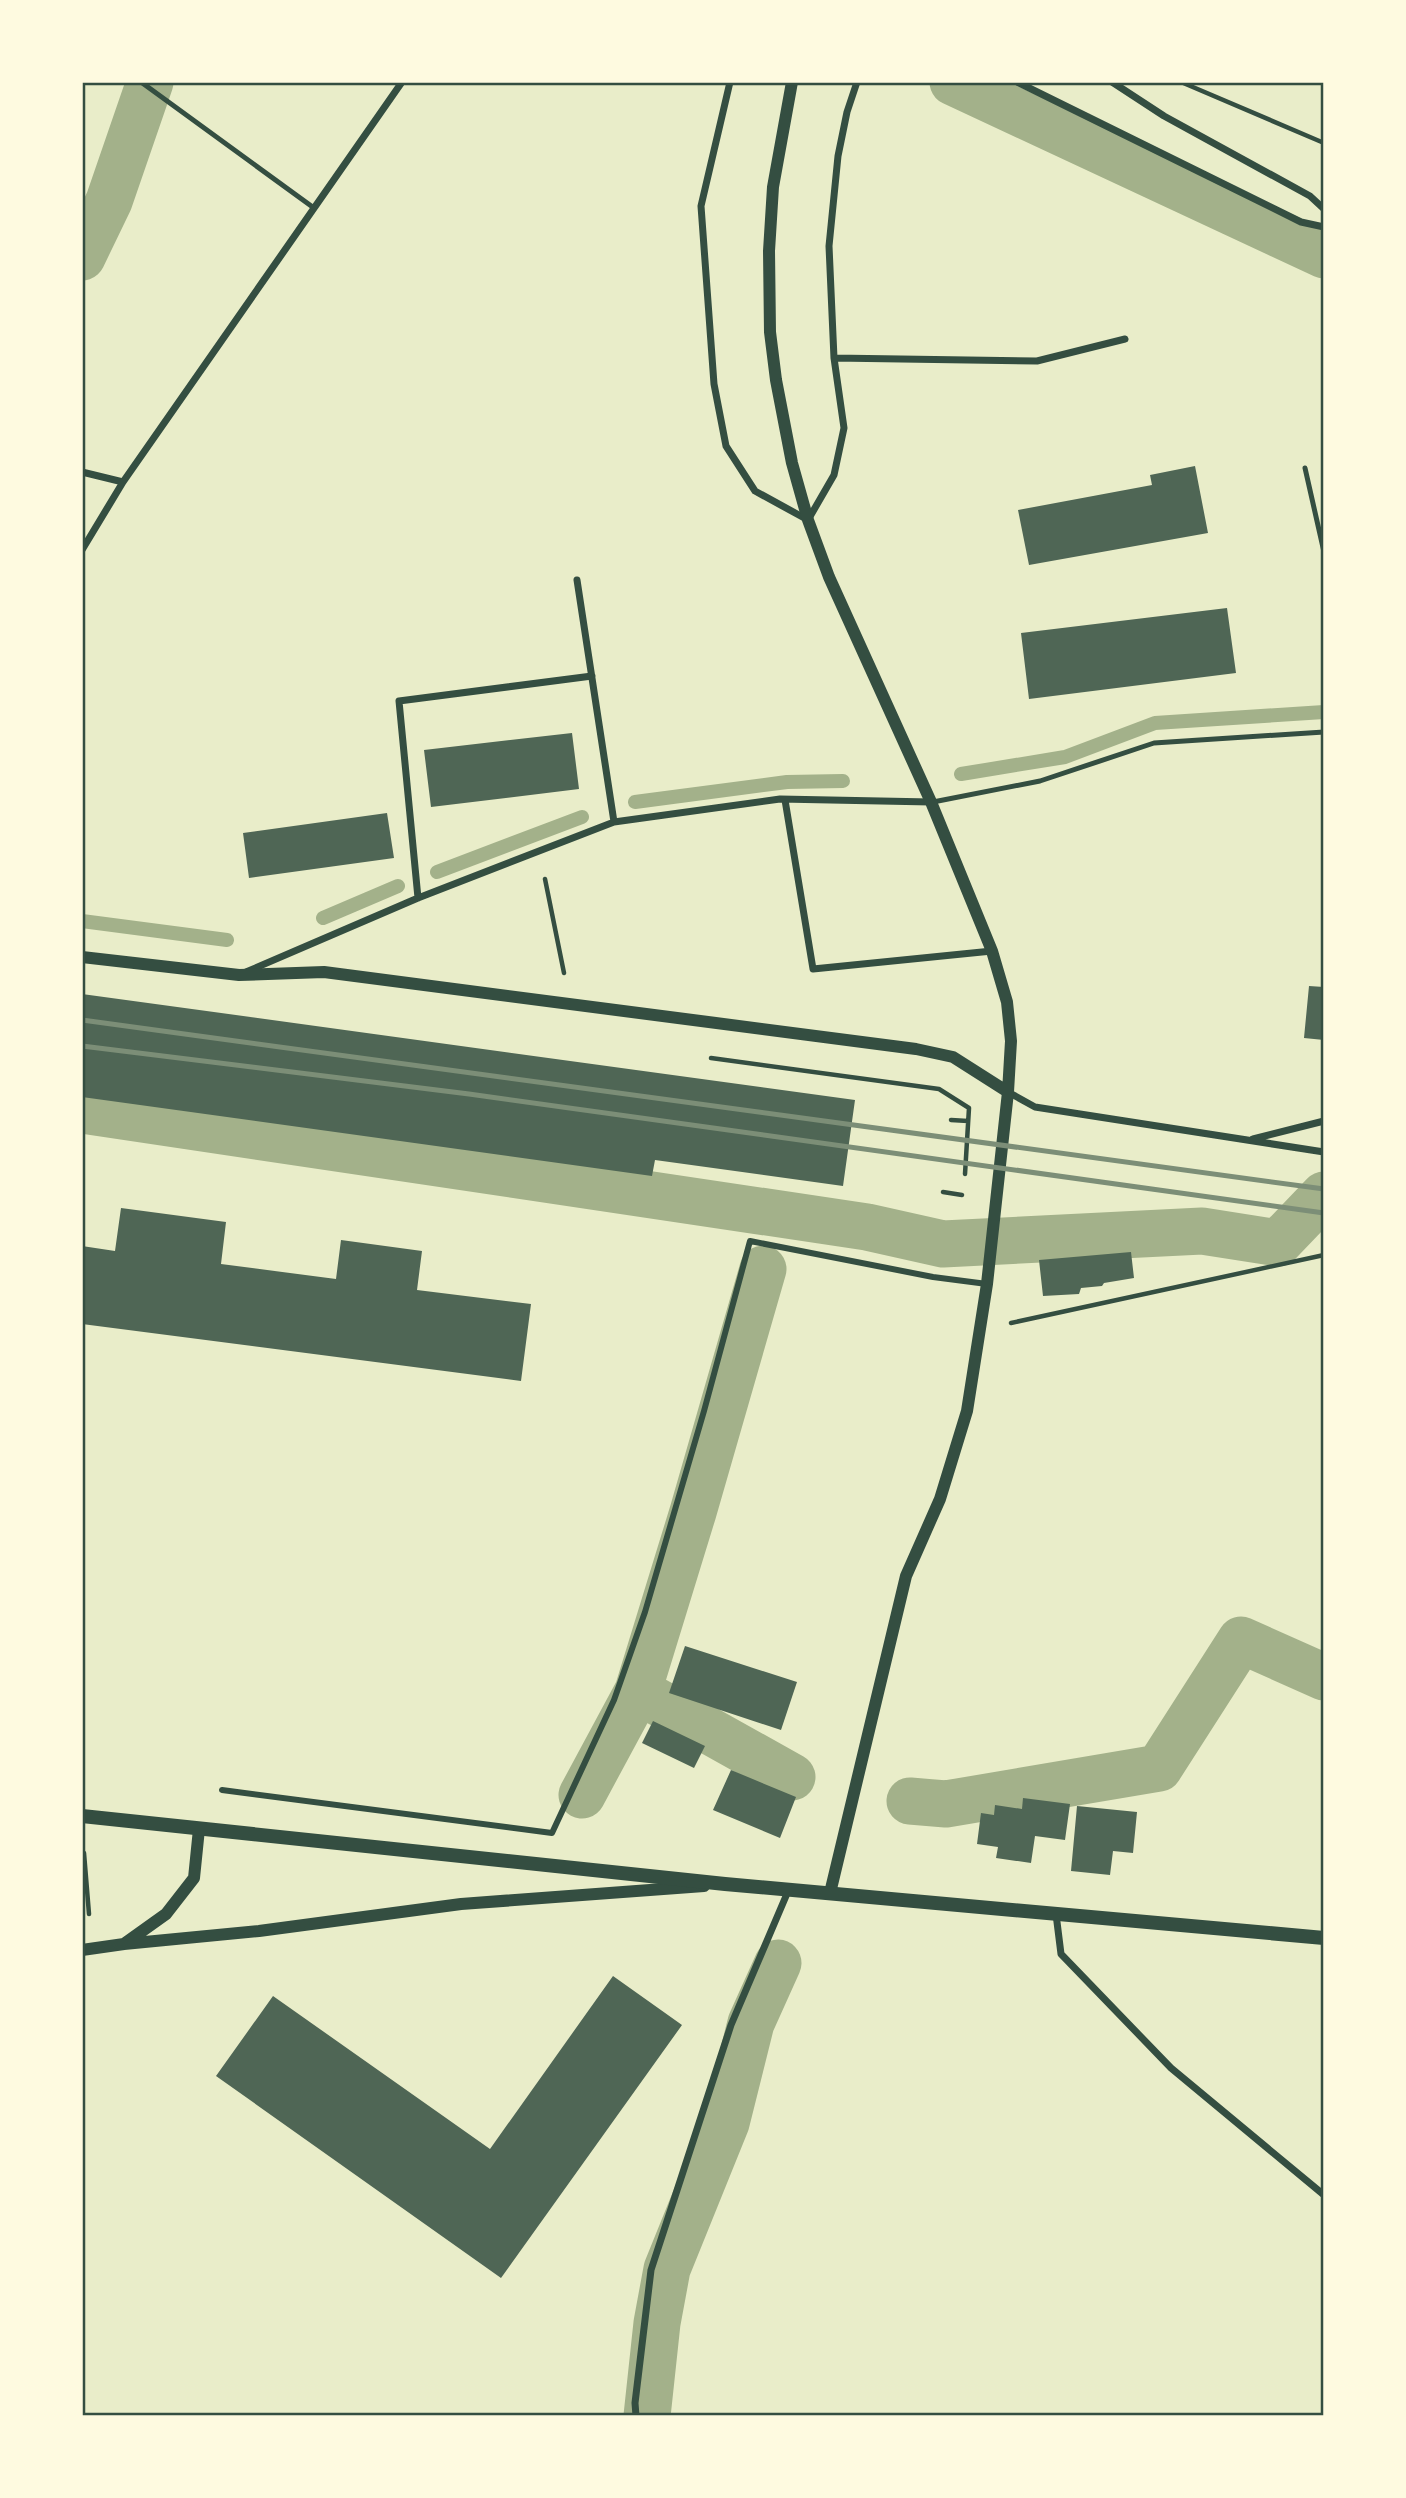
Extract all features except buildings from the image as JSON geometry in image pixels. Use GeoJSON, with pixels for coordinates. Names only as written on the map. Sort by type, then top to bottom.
{"type":"FeatureCollection","features":[{"type":"Feature","properties":{"kind":"main road"},"geometry":{"type":"LineString","coordinates":[[82,1816],[725,1884],[1324,1938]]}},
{"type":"Feature","properties":{"kind":"street"},"geometry":{"type":"LineString","coordinates":[[82,550],[123,482],[402,82]]}},
{"type":"Feature","properties":{"kind":"street"},"geometry":{"type":"LineString","coordinates":[[730,82],[701,206],[714,384],[726,446],[755,491],[808,520]]}},
{"type":"Feature","properties":{"kind":"street"},"geometry":{"type":"LineString","coordinates":[[792,82],[773,187],[769,251],[770,332],[786,431],[808,520],[853,635],[931,802],[992,951],[1007,1002],[1011,1041],[987,1284],[967,1411],[940,1499],[906,1576],[830,1893]]}},
{"type":"Feature","properties":{"kind":"street"},"geometry":{"type":"LineString","coordinates":[[808,520],[834,475],[844,428],[834,358],[829,246],[832,200],[847,112],[857,82]]}},
{"type":"Feature","properties":{"kind":"street"},"geometry":{"type":"LineString","coordinates":[[1017,82],[1301,222],[1324,228]]}},
{"type":"Feature","properties":{"kind":"street"},"geometry":{"type":"LineString","coordinates":[[1112,82],[1164,116],[1310,196],[1324,209]]}},
{"type":"Feature","properties":{"kind":"street"},"geometry":{"type":"LineString","coordinates":[[834,358],[1037,361],[1125,339]]}},
{"type":"Feature","properties":{"kind":"street"},"geometry":{"type":"LineString","coordinates":[[82,472],[123,482]]}},
{"type":"Feature","properties":{"kind":"street"},"geometry":{"type":"LineString","coordinates":[[577,580],[614,822]]}},
{"type":"Feature","properties":{"kind":"street"},"geometry":{"type":"LineString","coordinates":[[418,898],[399,701],[592,676]]}},
{"type":"Feature","properties":{"kind":"street"},"geometry":{"type":"LineString","coordinates":[[239,975],[418,898],[614,822],[785,800],[931,802]]}},
{"type":"Feature","properties":{"kind":"street"},"geometry":{"type":"LineString","coordinates":[[785,800],[813,970],[992,951]]}},
{"type":"Feature","properties":{"kind":"street"},"geometry":{"type":"LineString","coordinates":[[82,957],[239,975],[324,972],[916,1049],[953,1057],[1035,1107],[1324,1152]]}},
{"type":"Feature","properties":{"kind":"street"},"geometry":{"type":"LineString","coordinates":[[1247,1141],[1324,1121]]}},
{"type":"Feature","properties":{"kind":"street"},"geometry":{"type":"LineString","coordinates":[[222,1790],[552,1833],[614,1700],[645,1612],[750,1241],[933,1277],[987,1284]]}},
{"type":"Feature","properties":{"kind":"street"},"geometry":{"type":"LineString","coordinates":[[124,1944],[166,1914],[194,1878],[199,1829]]}},
{"type":"Feature","properties":{"kind":"street"},"geometry":{"type":"LineString","coordinates":[[82,1950],[259,1931],[461,1904],[725,1884]]}},
{"type":"Feature","properties":{"kind":"street"},"geometry":{"type":"LineString","coordinates":[[636,2416],[635,2403],[651,2270],[732,2025],[789,1889]]}},
{"type":"Feature","properties":{"kind":"street"},"geometry":{"type":"LineString","coordinates":[[1056,1914],[1061,1954],[1171,2068],[1324,2195]]}},
{"type":"Feature","properties":{"kind":"lane"},"geometry":{"type":"LineString","coordinates":[[141,82],[314,208]]}},
{"type":"Feature","properties":{"kind":"lane"},"geometry":{"type":"LineString","coordinates":[[1305,468],[1324,552]]}},
{"type":"Feature","properties":{"kind":"lane"},"geometry":{"type":"LineString","coordinates":[[931,802],[1041,781],[1154,743],[1324,732]]}},
{"type":"Feature","properties":{"kind":"path"},"geometry":{"type":"LineString","coordinates":[[1181,82],[1324,144]]}},
{"type":"Feature","properties":{"kind":"path"},"geometry":{"type":"LineString","coordinates":[[539,850],[570,1005]]}},
{"type":"Feature","properties":{"kind":"path"},"geometry":{"type":"LineString","coordinates":[[711,1058],[939,1089],[969,1108],[964,1174]]}},
{"type":"Feature","properties":{"kind":"path"},"geometry":{"type":"LineString","coordinates":[[951,1120],[968,1121]]}},
{"type":"Feature","properties":{"kind":"path"},"geometry":{"type":"LineString","coordinates":[[943,1192],[962,1195]]}},
{"type":"Feature","properties":{"kind":"path"},"geometry":{"type":"LineString","coordinates":[[980,1331],[1324,1255]]}},
{"type":"Feature","properties":{"kind":"path"},"geometry":{"type":"LineString","coordinates":[[84,1853],[89,1914]]}},
{"type":"Feature","properties":{"kind":"waterway"},"geometry":{"type":"LineString","coordinates":[[82,257],[109,201],[150,82]]}},
{"type":"Feature","properties":{"kind":"waterway"},"geometry":{"type":"LineString","coordinates":[[953,82],[1324,255]]}},
{"type":"Feature","properties":{"kind":"waterway"},"geometry":{"type":"LineString","coordinates":[[961,774],[1065,757],[1155,723],[1324,712]]}},
{"type":"Feature","properties":{"kind":"waterway"},"geometry":{"type":"LineString","coordinates":[[635,802],[787,782],[843,781]]}},
{"type":"Feature","properties":{"kind":"waterway"},"geometry":{"type":"LineString","coordinates":[[437,872],[582,817]]}},
{"type":"Feature","properties":{"kind":"waterway"},"geometry":{"type":"LineString","coordinates":[[323,918],[398,886]]}},
{"type":"Feature","properties":{"kind":"waterway"},"geometry":{"type":"LineString","coordinates":[[82,921],[227,940]]}},
{"type":"Feature","properties":{"kind":"waterway"},"geometry":{"type":"LineString","coordinates":[[82,1110],[867,1227],[943,1244],[1202,1231],[1278,1243],[1324,1195]]}},
{"type":"Feature","properties":{"kind":"waterway"},"geometry":{"type":"LineString","coordinates":[[582,1795],[638,1691],[763,1269]]}},
{"type":"Feature","properties":{"kind":"waterway"},"geometry":{"type":"LineString","coordinates":[[910,1801],[946,1804],[1159,1768],[1241,1640],[1324,1677]]}},
{"type":"Feature","properties":{"kind":"waterway"},"geometry":{"type":"LineString","coordinates":[[638,1691],[792,1777]]}},
{"type":"Feature","properties":{"kind":"waterway"},"geometry":{"type":"LineString","coordinates":[[647,2416],[657,2323],[667,2269],[726,2123],[751,2023],[778,1963]]}},
{"type":"Feature","properties":{"kind":"railway"},"geometry":{"type":"LineString","coordinates":[[82,1020],[1324,1189]]}},
{"type":"Feature","properties":{"kind":"railway"},"geometry":{"type":"LineString","coordinates":[[82,1046],[469,1094],[1324,1213]]}}]}
